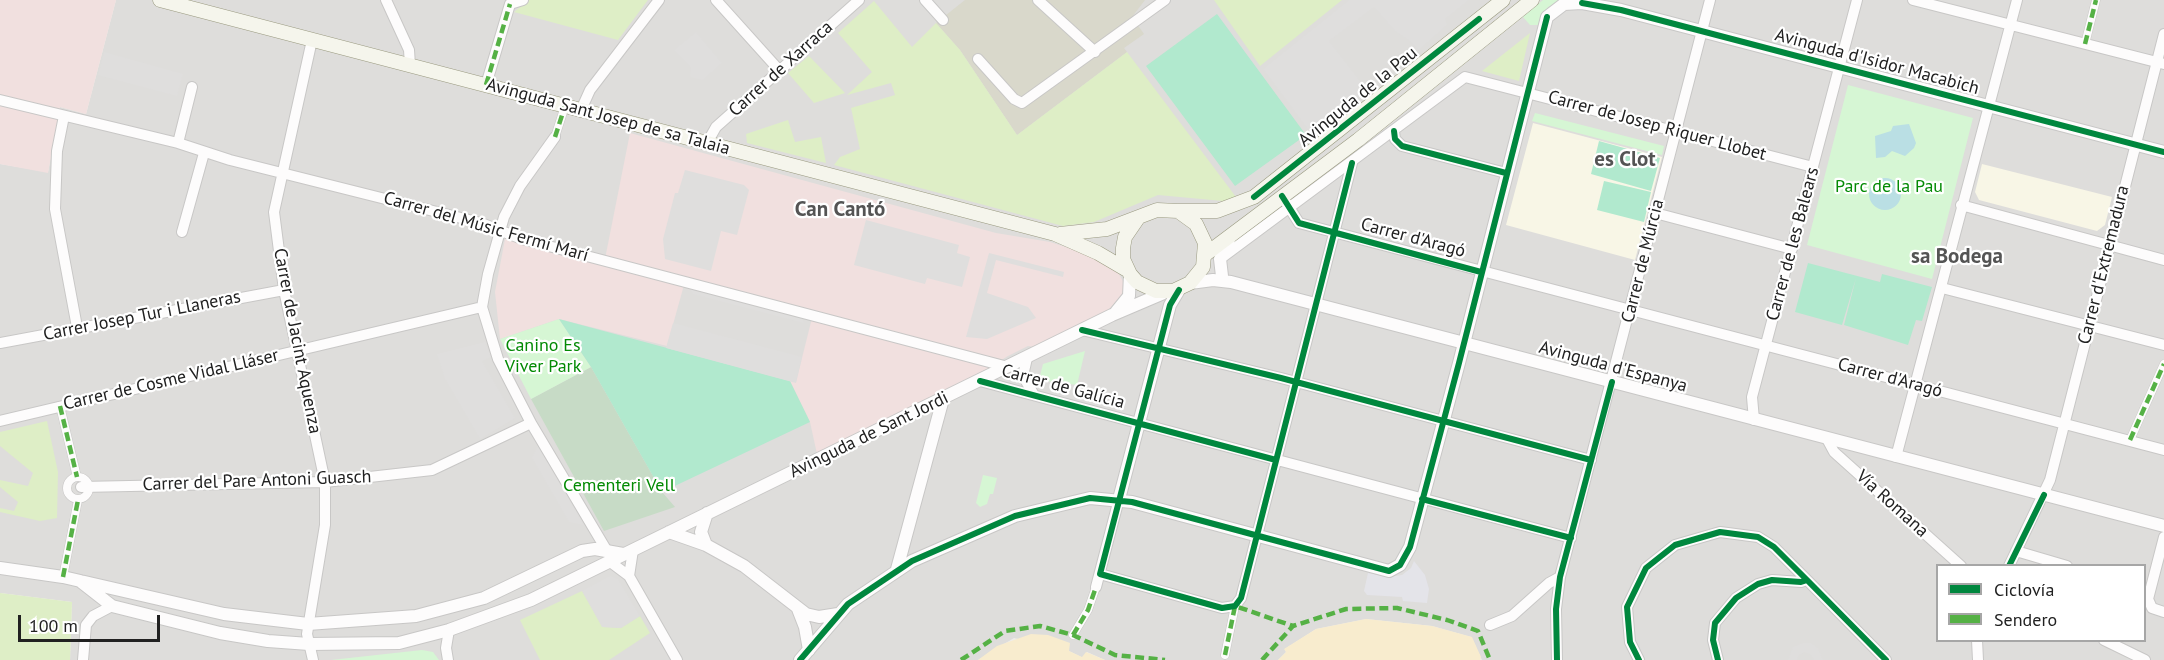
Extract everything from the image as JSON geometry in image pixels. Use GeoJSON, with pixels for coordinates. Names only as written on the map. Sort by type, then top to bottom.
{"type":"FeatureCollection","features":[{"type":"Feature","properties":{"kind":"main road","name":"Avinguda Sant Josep de sa Talaia"},"geometry":{"type":"LineString","coordinates":[[160,0],[199,5],[312,40],[1055,234]]}},
{"type":"Feature","properties":{"kind":"main road","name":"Avinguda de la Pau"},"geometry":{"type":"LineString","coordinates":[[1178,211],[1208,212],[1227,208],[1254,197],[1268,188],[1503,0]]}},
{"type":"Feature","properties":{"kind":"main road","name":"Avinguda de la Pau"},"geometry":{"type":"LineString","coordinates":[[1206,255],[1232,233],[1286,202],[1532,0]]}},
{"type":"Feature","properties":{"kind":"main road"},"geometry":{"type":"LineString","coordinates":[[1094,231],[1157,202],[1227,208]]}},
{"type":"Feature","properties":{"kind":"main road"},"geometry":{"type":"LineString","coordinates":[[1157,210],[1178,211],[1188,216],[1202,232],[1206,255],[1197,276],[1179,288],[1146,288],[1129,272],[1098,253],[1055,234],[1094,231],[1157,210]]}},
{"type":"Feature","properties":{"kind":"main road"},"geometry":{"type":"LineString","coordinates":[[1129,272],[1122,248],[1130,226],[1138,218]]}},
{"type":"Feature","properties":{"kind":"street"},"geometry":{"type":"LineString","coordinates":[[386,0],[409,50],[410,65]]}},
{"type":"Feature","properties":{"kind":"street"},"geometry":{"type":"LineString","coordinates":[[486,85],[507,2],[523,0]]}},
{"type":"Feature","properties":{"kind":"street"},"geometry":{"type":"LineString","coordinates":[[581,110],[590,90],[659,0]]}},
{"type":"Feature","properties":{"kind":"street"},"geometry":{"type":"LineString","coordinates":[[716,0],[779,70]]}},
{"type":"Feature","properties":{"kind":"street","name":"Carrer de Xarraca"},"geometry":{"type":"LineString","coordinates":[[707,143],[716,127],[859,0]]}},
{"type":"Feature","properties":{"kind":"street"},"geometry":{"type":"LineString","coordinates":[[925,0],[943,20]]}},
{"type":"Feature","properties":{"kind":"street"},"geometry":{"type":"LineString","coordinates":[[1038,0],[1095,52]]}},
{"type":"Feature","properties":{"kind":"street"},"geometry":{"type":"LineString","coordinates":[[978,59],[1014,99],[1022,103],[1165,0]]}},
{"type":"Feature","properties":{"kind":"street"},"geometry":{"type":"LineString","coordinates":[[1598,0],[1609,8]]}},
{"type":"Feature","properties":{"kind":"street","name":"Carrer de Múrcia"},"geometry":{"type":"LineString","coordinates":[[1557,660],[1556,609],[1560,577],[1710,0]]}},
{"type":"Feature","properties":{"kind":"street","name":"Carrer de les Balears"},"geometry":{"type":"LineString","coordinates":[[1754,420],[1752,397],[1857,0]]}},
{"type":"Feature","properties":{"kind":"street"},"geometry":{"type":"LineString","coordinates":[[1913,0],[2160,63]]}},
{"type":"Feature","properties":{"kind":"street"},"geometry":{"type":"LineString","coordinates":[[1896,457],[2017,0]]}},
{"type":"Feature","properties":{"kind":"street"},"geometry":{"type":"LineString","coordinates":[[2085,44],[2096,0]]}},
{"type":"Feature","properties":{"kind":"street","name":"Avinguda d'Isidor Macabich"},"geometry":{"type":"LineString","coordinates":[[1527,92],[1547,17],[1557,7],[1573,2],[1609,8],[1702,31],[2164,152]]}},
{"type":"Feature","properties":{"kind":"street","name":"Carrer d'Extremadura"},"geometry":{"type":"LineString","coordinates":[[2010,564],[2044,495],[2110,245],[2134,144],[2160,63],[2164,34]]}},
{"type":"Feature","properties":{"kind":"street","name":"Carrer de Jacint Aquenza"},"geometry":{"type":"LineString","coordinates":[[312,40],[274,212],[284,290],[325,482],[325,525],[308,624],[313,660]]}},
{"type":"Feature","properties":{"kind":"street","name":"Avinguda de la Pau"},"geometry":{"type":"LineString","coordinates":[[1220,259],[1286,202],[1352,163],[1465,77]]}},
{"type":"Feature","properties":{"kind":"street","name":"Carrer de Josep Riquer Llobet"},"geometry":{"type":"LineString","coordinates":[[1465,77],[1813,167]]}},
{"type":"Feature","properties":{"kind":"street"},"geometry":{"type":"LineString","coordinates":[[178,143],[192,87]]}},
{"type":"Feature","properties":{"kind":"street"},"geometry":{"type":"LineString","coordinates":[[800,660],[838,614],[859,594],[897,569],[932,550],[1015,516],[1090,498],[1119,499],[1389,571],[1400,565],[1410,547],[1527,92]]}},
{"type":"Feature","properties":{"kind":"street","name":"Carrer del Músic Fermí Marí"},"geometry":{"type":"LineString","coordinates":[[0,100],[178,143],[204,153],[500,230],[522,239],[1008,367]]}},
{"type":"Feature","properties":{"kind":"street"},"geometry":{"type":"LineString","coordinates":[[565,106],[555,137],[520,186],[500,230],[482,308],[492,349],[605,559],[629,576],[677,660]]}},
{"type":"Feature","properties":{"kind":"street"},"geometry":{"type":"LineString","coordinates":[[64,116],[57,151],[55,209],[77,327]]}},
{"type":"Feature","properties":{"kind":"street"},"geometry":{"type":"LineString","coordinates":[[1394,131],[1395,139],[1402,146],[1506,174]]}},
{"type":"Feature","properties":{"kind":"street"},"geometry":{"type":"LineString","coordinates":[[182,232],[204,153]]}},
{"type":"Feature","properties":{"kind":"street"},"geometry":{"type":"LineString","coordinates":[[1225,655],[1235,606],[1241,597],[1352,163]]}},
{"type":"Feature","properties":{"kind":"street","name":"Carrer d'Aragó"},"geometry":{"type":"LineString","coordinates":[[1286,202],[1299,223],[2164,450]]}},
{"type":"Feature","properties":{"kind":"street"},"geometry":{"type":"LineString","coordinates":[[1961,205],[2164,260]]}},
{"type":"Feature","properties":{"kind":"street"},"geometry":{"type":"LineString","coordinates":[[1655,213],[1792,249]]}},
{"type":"Feature","properties":{"kind":"street"},"geometry":{"type":"LineString","coordinates":[[1226,279],[1220,259],[1232,233]]}},
{"type":"Feature","properties":{"kind":"street"},"geometry":{"type":"LineString","coordinates":[[1206,255],[1226,279]]}},
{"type":"Feature","properties":{"kind":"street","name":"Avinguda de Sant Jordi"},"geometry":{"type":"LineString","coordinates":[[1112,315],[1129,296],[1129,272]]}},
{"type":"Feature","properties":{"kind":"street","name":"Avinguda d'Espanya"},"geometry":{"type":"LineString","coordinates":[[1179,288],[1226,279],[1464,344],[2164,526]]}},
{"type":"Feature","properties":{"kind":"street"},"geometry":{"type":"LineString","coordinates":[[1073,635],[1088,610],[1100,574],[1170,305],[1179,288]]}},
{"type":"Feature","properties":{"kind":"street","name":"Avinguda de Sant Jordi"},"geometry":{"type":"LineString","coordinates":[[80,581],[112,606],[220,633],[309,644],[399,643],[449,630],[531,600],[605,559],[629,552],[1112,315],[1179,288]]}},
{"type":"Feature","properties":{"kind":"street"},"geometry":{"type":"LineString","coordinates":[[1942,288],[2164,345]]}},
{"type":"Feature","properties":{"kind":"street","name":"Carrer Josep Tur i Llaneras"},"geometry":{"type":"LineString","coordinates":[[0,343],[284,290]]}},
{"type":"Feature","properties":{"kind":"street","name":"Carrer de Cosme Vidal Lláser"},"geometry":{"type":"LineString","coordinates":[[0,421],[482,308]]}},
{"type":"Feature","properties":{"kind":"street"},"geometry":{"type":"LineString","coordinates":[[1082,330],[1297,382],[1591,460]]}},
{"type":"Feature","properties":{"kind":"street","name":"Carrer de Galícia"},"geometry":{"type":"LineString","coordinates":[[1027,358],[1023,376],[1034,395]]}},
{"type":"Feature","properties":{"kind":"street"},"geometry":{"type":"LineString","coordinates":[[2130,440],[2164,364]]}},
{"type":"Feature","properties":{"kind":"street","name":"Carrer de Galícia"},"geometry":{"type":"LineString","coordinates":[[980,381],[1571,538]]}},
{"type":"Feature","properties":{"kind":"street"},"geometry":{"type":"LineString","coordinates":[[897,569],[943,399]]}},
{"type":"Feature","properties":{"kind":"street"},"geometry":{"type":"LineString","coordinates":[[60,406],[82,484],[84,498],[78,500],[70,497],[67,489],[69,481],[82,484]]}},
{"type":"Feature","properties":{"kind":"street"},"geometry":{"type":"LineString","coordinates":[[914,413],[927,421],[933,432]]}},
{"type":"Feature","properties":{"kind":"street","name":"Carrer del Pare Antoni Guasch"},"geometry":{"type":"LineString","coordinates":[[82,484],[325,482],[432,470],[531,423]]}},
{"type":"Feature","properties":{"kind":"street","name":"Vía Romana"},"geometry":{"type":"LineString","coordinates":[[1827,439],[1834,452],[1959,564]]}},
{"type":"Feature","properties":{"kind":"street"},"geometry":{"type":"LineString","coordinates":[[63,577],[78,500]]}},
{"type":"Feature","properties":{"kind":"street"},"geometry":{"type":"LineString","coordinates":[[706,546],[701,531],[707,513]]}},
{"type":"Feature","properties":{"kind":"street"},"geometry":{"type":"LineString","coordinates":[[669,532],[706,546],[744,566],[798,609],[819,617],[838,614]]}},
{"type":"Feature","properties":{"kind":"street"},"geometry":{"type":"LineString","coordinates":[[1639,660],[1630,642],[1627,607],[1646,568],[1675,545],[1720,532],[1758,537],[1774,547],[1886,660]]}},
{"type":"Feature","properties":{"kind":"street"},"geometry":{"type":"LineString","coordinates":[[908,535],[915,544],[932,550]]}},
{"type":"Feature","properties":{"kind":"street"},"geometry":{"type":"LineString","coordinates":[[2164,537],[2147,589],[2149,604],[2164,612]]}},
{"type":"Feature","properties":{"kind":"street","name":"Avinguda de Sant Jordi"},"geometry":{"type":"LineString","coordinates":[[0,568],[63,577],[224,614],[308,624],[416,616],[484,598],[582,551],[595,549],[605,559]]}},
{"type":"Feature","properties":{"kind":"street"},"geometry":{"type":"LineString","coordinates":[[2016,551],[2060,564]]}},
{"type":"Feature","properties":{"kind":"street"},"geometry":{"type":"LineString","coordinates":[[629,552],[629,576]]}},
{"type":"Feature","properties":{"kind":"street"},"geometry":{"type":"LineString","coordinates":[[1100,574],[1222,608],[1235,606]]}},
{"type":"Feature","properties":{"kind":"street"},"geometry":{"type":"LineString","coordinates":[[1490,625],[1512,615],[1549,583],[1560,577]]}},
{"type":"Feature","properties":{"kind":"street"},"geometry":{"type":"LineString","coordinates":[[1718,660],[1713,640],[1715,623],[1736,598],[1758,584],[1772,580],[1801,582],[1807,580]]}},
{"type":"Feature","properties":{"kind":"street"},"geometry":{"type":"LineString","coordinates":[[83,660],[86,625],[93,616],[112,606]]}},
{"type":"Feature","properties":{"kind":"street"},"geometry":{"type":"LineString","coordinates":[[798,609],[805,627],[809,650]]}},
{"type":"Feature","properties":{"kind":"street"},"geometry":{"type":"LineString","coordinates":[[448,660],[446,648],[449,630]]}},
{"type":"Feature","properties":{"kind":"street"},"geometry":{"type":"LineString","coordinates":[[1977,642],[1978,660]]}},
{"type":"Feature","properties":{"kind":"street"},"geometry":{"type":"LineString","coordinates":[[2108,642],[2145,660]]}},
{"type":"Feature","properties":{"kind":"shaded area"},"geometry":{"type":"Polygon","coordinates":[[[0,0],[116,0],[86,114],[60,107],[48,173],[0,164],[0,0]]]}},
{"type":"Feature","properties":{"kind":"shaded area"},"geometry":{"type":"Polygon","coordinates":[[[116,0],[2164,0],[2164,660],[1482,660],[1471,637],[1432,626],[1366,619],[1316,629],[1285,649],[1286,652],[1278,660],[1105,660],[1087,652],[1083,658],[1069,651],[1014,638],[978,660],[70,660],[72,602],[0,593],[0,164],[48,172],[60,107],[86,114],[116,0]]]}},
{"type":"Feature","properties":{"kind":"shaded area"},"geometry":{"type":"Polygon","coordinates":[[[965,0],[1145,0],[1132,17],[1144,34],[1124,48],[1127,52],[1017,135],[960,50],[936,23],[965,0]]]}},
{"type":"Feature","properties":{"kind":"shaded area"},"geometry":{"type":"Polygon","coordinates":[[[1349,0],[1469,0],[1445,19],[1447,25],[1419,50],[1395,31],[1374,7],[1329,41],[1368,91],[1310,132],[1263,69],[1349,0]]]}},
{"type":"Feature","properties":{"kind":"shaded area"},"geometry":{"type":"Polygon","coordinates":[[[696,32],[722,63],[703,80],[690,77],[691,68],[674,50],[696,32]]]}},
{"type":"Feature","properties":{"kind":"shaded area"},"geometry":{"type":"Polygon","coordinates":[[[104,52],[183,74],[177,96],[98,75],[104,52]]]}},
{"type":"Feature","properties":{"kind":"shaded area"},"geometry":{"type":"Polygon","coordinates":[[[1533,123],[1662,157],[1635,260],[1506,225],[1533,123]]]}},
{"type":"Feature","properties":{"kind":"shaded area"},"geometry":{"type":"Polygon","coordinates":[[[630,133],[996,233],[1050,242],[1088,254],[1107,263],[1119,274],[1126,287],[1122,300],[1108,312],[1035,347],[1028,346],[990,367],[989,371],[817,454],[810,422],[790,381],[796,382],[812,318],[684,285],[667,346],[559,319],[500,339],[495,292],[505,239],[604,264],[630,133]]]}},
{"type":"Feature","properties":{"kind":"shaded area"},"geometry":{"type":"Polygon","coordinates":[[[1982,164],[2112,197],[2105,225],[2097,231],[1979,200],[1975,192],[1982,164]]]}},
{"type":"Feature","properties":{"kind":"shaded area"},"geometry":{"type":"Polygon","coordinates":[[[685,170],[744,185],[749,190],[737,235],[721,231],[711,271],[665,259],[663,239],[675,193],[678,193],[685,170]]]}},
{"type":"Feature","properties":{"kind":"shaded area"},"geometry":{"type":"Polygon","coordinates":[[[866,220],[959,245],[957,253],[970,257],[962,287],[927,278],[925,284],[854,265],[866,220]]]}},
{"type":"Feature","properties":{"kind":"shaded area"},"geometry":{"type":"Polygon","coordinates":[[[989,253],[1064,272],[1063,277],[996,260],[987,293],[1028,307],[1036,318],[987,339],[966,337],[989,253]]]}},
{"type":"Feature","properties":{"kind":"shaded area"},"geometry":{"type":"Polygon","coordinates":[[[687,285],[800,315],[804,323],[693,294],[687,285]]]}},
{"type":"Feature","properties":{"kind":"shaded area"},"geometry":{"type":"Polygon","coordinates":[[[673,323],[802,357],[796,383],[666,348],[673,323]]]}},
{"type":"Feature","properties":{"kind":"shaded area"},"geometry":{"type":"Polygon","coordinates":[[[485,342],[491,357],[482,361],[515,418],[480,439],[445,379],[437,354],[485,342]]]}},
{"type":"Feature","properties":{"kind":"shaded area"},"geometry":{"type":"Polygon","coordinates":[[[538,445],[584,525],[569,522],[532,458],[538,445]]]}},
{"type":"Feature","properties":{"kind":"shaded area"},"geometry":{"type":"Polygon","coordinates":[[[1414,561],[1425,575],[1429,589],[1427,603],[1403,601],[1402,597],[1367,595],[1364,591],[1368,573],[1389,577],[1402,575],[1411,568],[1414,561]]]}},
{"type":"Feature","properties":{"kind":"shaded area"},"geometry":{"type":"Polygon","coordinates":[[[610,576],[618,579],[640,616],[621,628],[602,627],[582,591],[610,576]]]}},
{"type":"Feature","properties":{"kind":"shaded area"},"geometry":{"type":"Polygon","coordinates":[[[1811,643],[1818,648],[1823,660],[1814,660],[1810,654],[1804,652],[1797,660],[1788,660],[1793,647],[1811,643]]]}},
{"type":"Feature","properties":{"kind":"green space"},"geometry":{"type":"Polygon","coordinates":[[[529,0],[648,0],[618,40],[514,12],[529,0]]]}},
{"type":"Feature","properties":{"kind":"green space"},"geometry":{"type":"Polygon","coordinates":[[[1214,0],[1342,0],[1260,66],[1214,0]]]}},
{"type":"Feature","properties":{"kind":"green space"},"geometry":{"type":"Polygon","coordinates":[[[1543,0],[1565,0],[1548,7],[1538,25],[1530,25],[1523,17],[1543,0]]]}},
{"type":"Feature","properties":{"kind":"green space"},"geometry":{"type":"Polygon","coordinates":[[[874,1],[912,47],[936,23],[960,50],[1017,135],[1127,52],[1236,197],[1223,201],[1158,195],[1094,222],[1063,226],[834,165],[840,157],[860,149],[851,108],[895,95],[891,83],[847,95],[872,72],[838,33],[874,1]]]}},
{"type":"Feature","properties":{"kind":"green space"},"geometry":{"type":"Polygon","coordinates":[[[1217,14],[1306,135],[1235,186],[1146,66],[1217,14]]]}},
{"type":"Feature","properties":{"kind":"green space"},"geometry":{"type":"Polygon","coordinates":[[[1530,33],[1519,81],[1482,71],[1530,33]]]}},
{"type":"Feature","properties":{"kind":"green space"},"geometry":{"type":"Polygon","coordinates":[[[809,56],[845,93],[814,103],[788,73],[809,56]]]}},
{"type":"Feature","properties":{"kind":"green space","name":"Parc de la Pau"},"geometry":{"type":"Polygon","coordinates":[[[1848,85],[1973,118],[1932,279],[1807,245],[1848,85]]]}},
{"type":"Feature","properties":{"kind":"green space"},"geometry":{"type":"Polygon","coordinates":[[[1535,113],[1664,146],[1662,155],[1532,121],[1535,113]]]}},
{"type":"Feature","properties":{"kind":"green space"},"geometry":{"type":"Polygon","coordinates":[[[788,120],[795,142],[821,137],[826,163],[747,143],[746,134],[788,120]]]}},
{"type":"Feature","properties":{"kind":"green space"},"geometry":{"type":"Polygon","coordinates":[[[1599,141],[1660,158],[1651,191],[1591,174],[1599,141]]]}},
{"type":"Feature","properties":{"kind":"green space"},"geometry":{"type":"Polygon","coordinates":[[[1604,181],[1651,192],[1644,222],[1597,210],[1604,181]]]}},
{"type":"Feature","properties":{"kind":"green space"},"geometry":{"type":"Polygon","coordinates":[[[1808,263],[1880,282],[1882,274],[1932,287],[1922,321],[1916,320],[1908,345],[1844,325],[1856,278],[1842,325],[1795,312],[1808,263]]]}},
{"type":"Feature","properties":{"kind":"green space","name":"Canino Es Viver Park"},"geometry":{"type":"Polygon","coordinates":[[[559,319],[591,367],[531,399],[500,339],[559,319]]]}},
{"type":"Feature","properties":{"kind":"green space"},"geometry":{"type":"Polygon","coordinates":[[[559,319],[790,381],[810,422],[662,492],[591,367],[559,319]]]}},
{"type":"Feature","properties":{"kind":"green space"},"geometry":{"type":"Polygon","coordinates":[[[1085,351],[1077,385],[1039,380],[1043,364],[1085,351]]]}},
{"type":"Feature","properties":{"kind":"green space","name":"Cementeri Vell"},"geometry":{"type":"Polygon","coordinates":[[[591,367],[662,492],[675,507],[604,531],[531,399],[591,367]]]}},
{"type":"Feature","properties":{"kind":"green space"},"geometry":{"type":"Polygon","coordinates":[[[47,421],[58,472],[57,518],[40,521],[0,512],[0,508],[14,511],[18,502],[0,487],[0,480],[28,486],[33,473],[0,446],[0,432],[47,421]]]}},
{"type":"Feature","properties":{"kind":"green space"},"geometry":{"type":"Polygon","coordinates":[[[983,475],[997,478],[993,494],[990,494],[987,504],[980,507],[976,503],[983,475]]]}},
{"type":"Feature","properties":{"kind":"green space"},"geometry":{"type":"Polygon","coordinates":[[[582,591],[603,627],[621,628],[640,616],[650,633],[609,660],[540,660],[520,620],[582,591]]]}},
{"type":"Feature","properties":{"kind":"green space"},"geometry":{"type":"Polygon","coordinates":[[[0,593],[72,602],[70,660],[0,660],[0,593]]]}},
{"type":"Feature","properties":{"kind":"green space"},"geometry":{"type":"Polygon","coordinates":[[[422,650],[433,652],[439,660],[331,660],[422,650]]]}},
{"type":"Feature","properties":{"kind":"sand"},"geometry":{"type":"Polygon","coordinates":[[[1366,619],[1432,626],[1472,637],[1481,657],[1480,660],[1278,660],[1286,652],[1284,649],[1316,629],[1366,619]]]}},
{"type":"Feature","properties":{"kind":"sand"},"geometry":{"type":"Polygon","coordinates":[[[1031,634],[1048,635],[1070,643],[1069,651],[1082,657],[1086,652],[1105,660],[978,660],[997,646],[1031,634]]]}},
{"type":"Feature","properties":{"kind":"water"},"geometry":{"type":"Polygon","coordinates":[[[1909,124],[1916,143],[1914,148],[1905,156],[1892,151],[1885,157],[1876,158],[1875,136],[1891,131],[1893,126],[1909,124]]]}},
{"type":"Feature","properties":{"kind":"water"},"geometry":{"type":"Polygon","coordinates":[[[1885,178],[1896,183],[1901,194],[1896,205],[1885,210],[1874,205],[1869,194],[1874,183],[1885,178]]]}},
{"type":"Feature","properties":{"kind":"marked path"},"geometry":{"type":"LineString","coordinates":[[2085,44],[2096,0]]}},
{"type":"Feature","properties":{"kind":"marked path"},"geometry":{"type":"LineString","coordinates":[[486,85],[510,4]]}},
{"type":"Feature","properties":{"kind":"marked path"},"geometry":{"type":"LineString","coordinates":[[555,137],[565,106]]}},
{"type":"Feature","properties":{"kind":"marked path"},"geometry":{"type":"LineString","coordinates":[[2130,440],[2164,364]]}},
{"type":"Feature","properties":{"kind":"marked path"},"geometry":{"type":"LineString","coordinates":[[60,406],[77,477]]}},
{"type":"Feature","properties":{"kind":"marked path"},"geometry":{"type":"LineString","coordinates":[[63,577],[78,500]]}},
{"type":"Feature","properties":{"kind":"marked path"},"geometry":{"type":"LineString","coordinates":[[1073,635],[1088,610],[1096,587]]}},
{"type":"Feature","properties":{"kind":"marked path"},"geometry":{"type":"LineString","coordinates":[[1225,655],[1235,606],[1293,626]]}},
{"type":"Feature","properties":{"kind":"marked path"},"geometry":{"type":"LineString","coordinates":[[1262,660],[1293,626],[1346,609],[1397,608],[1447,620],[1478,631],[1490,660]]}},
{"type":"Feature","properties":{"kind":"marked path"},"geometry":{"type":"LineString","coordinates":[[961,660],[1005,631],[1040,626],[1073,635],[1115,655],[1165,660]]}},
{"type":"Feature","properties":{"kind":"cycle path"},"geometry":{"type":"LineString","coordinates":[[1582,3],[1621,10],[2164,152]]}},
{"type":"Feature","properties":{"kind":"cycle path"},"geometry":{"type":"LineString","coordinates":[[800,660],[848,604],[912,561],[1015,516],[1090,498],[1132,502],[1389,571],[1400,565],[1410,547],[1547,17]]}},
{"type":"Feature","properties":{"kind":"cycle path"},"geometry":{"type":"LineString","coordinates":[[1254,197],[1479,19]]}},
{"type":"Feature","properties":{"kind":"cycle path"},"geometry":{"type":"LineString","coordinates":[[1394,131],[1395,139],[1402,146],[1506,173]]}},
{"type":"Feature","properties":{"kind":"cycle path"},"geometry":{"type":"LineString","coordinates":[[1179,290],[1170,305],[1100,574],[1222,608],[1235,606],[1241,598],[1352,163]]}},
{"type":"Feature","properties":{"kind":"cycle path"},"geometry":{"type":"LineString","coordinates":[[1282,196],[1299,223],[1481,272]]}},
{"type":"Feature","properties":{"kind":"cycle path"},"geometry":{"type":"LineString","coordinates":[[1082,330],[1281,378],[1591,460]]}},
{"type":"Feature","properties":{"kind":"cycle path"},"geometry":{"type":"LineString","coordinates":[[980,381],[1276,460]]}},
{"type":"Feature","properties":{"kind":"cycle path"},"geometry":{"type":"LineString","coordinates":[[1557,660],[1556,609],[1560,577],[1612,382]]}},
{"type":"Feature","properties":{"kind":"cycle path"},"geometry":{"type":"LineString","coordinates":[[2010,564],[2044,495]]}},
{"type":"Feature","properties":{"kind":"cycle path"},"geometry":{"type":"LineString","coordinates":[[1422,499],[1571,538]]}},
{"type":"Feature","properties":{"kind":"cycle path"},"geometry":{"type":"LineString","coordinates":[[1639,660],[1630,642],[1627,607],[1646,568],[1675,545],[1720,532],[1758,537],[1774,547],[1807,580]]}},
{"type":"Feature","properties":{"kind":"cycle path"},"geometry":{"type":"LineString","coordinates":[[1718,660],[1713,640],[1715,623],[1736,598],[1758,584],[1772,580],[1801,582],[1807,580],[1886,660]]}},
{"type":"Feature","properties":{"kind":"district","name":"es Clot"},"geometry":{"type":"Point","coordinates":[1625,160]}},
{"type":"Feature","properties":{"kind":"district","name":"Can Cantó"},"geometry":{"type":"Point","coordinates":[840,210]}},
{"type":"Feature","properties":{"kind":"district","name":"sa Bodega"},"geometry":{"type":"Point","coordinates":[1957,257]}}]}
